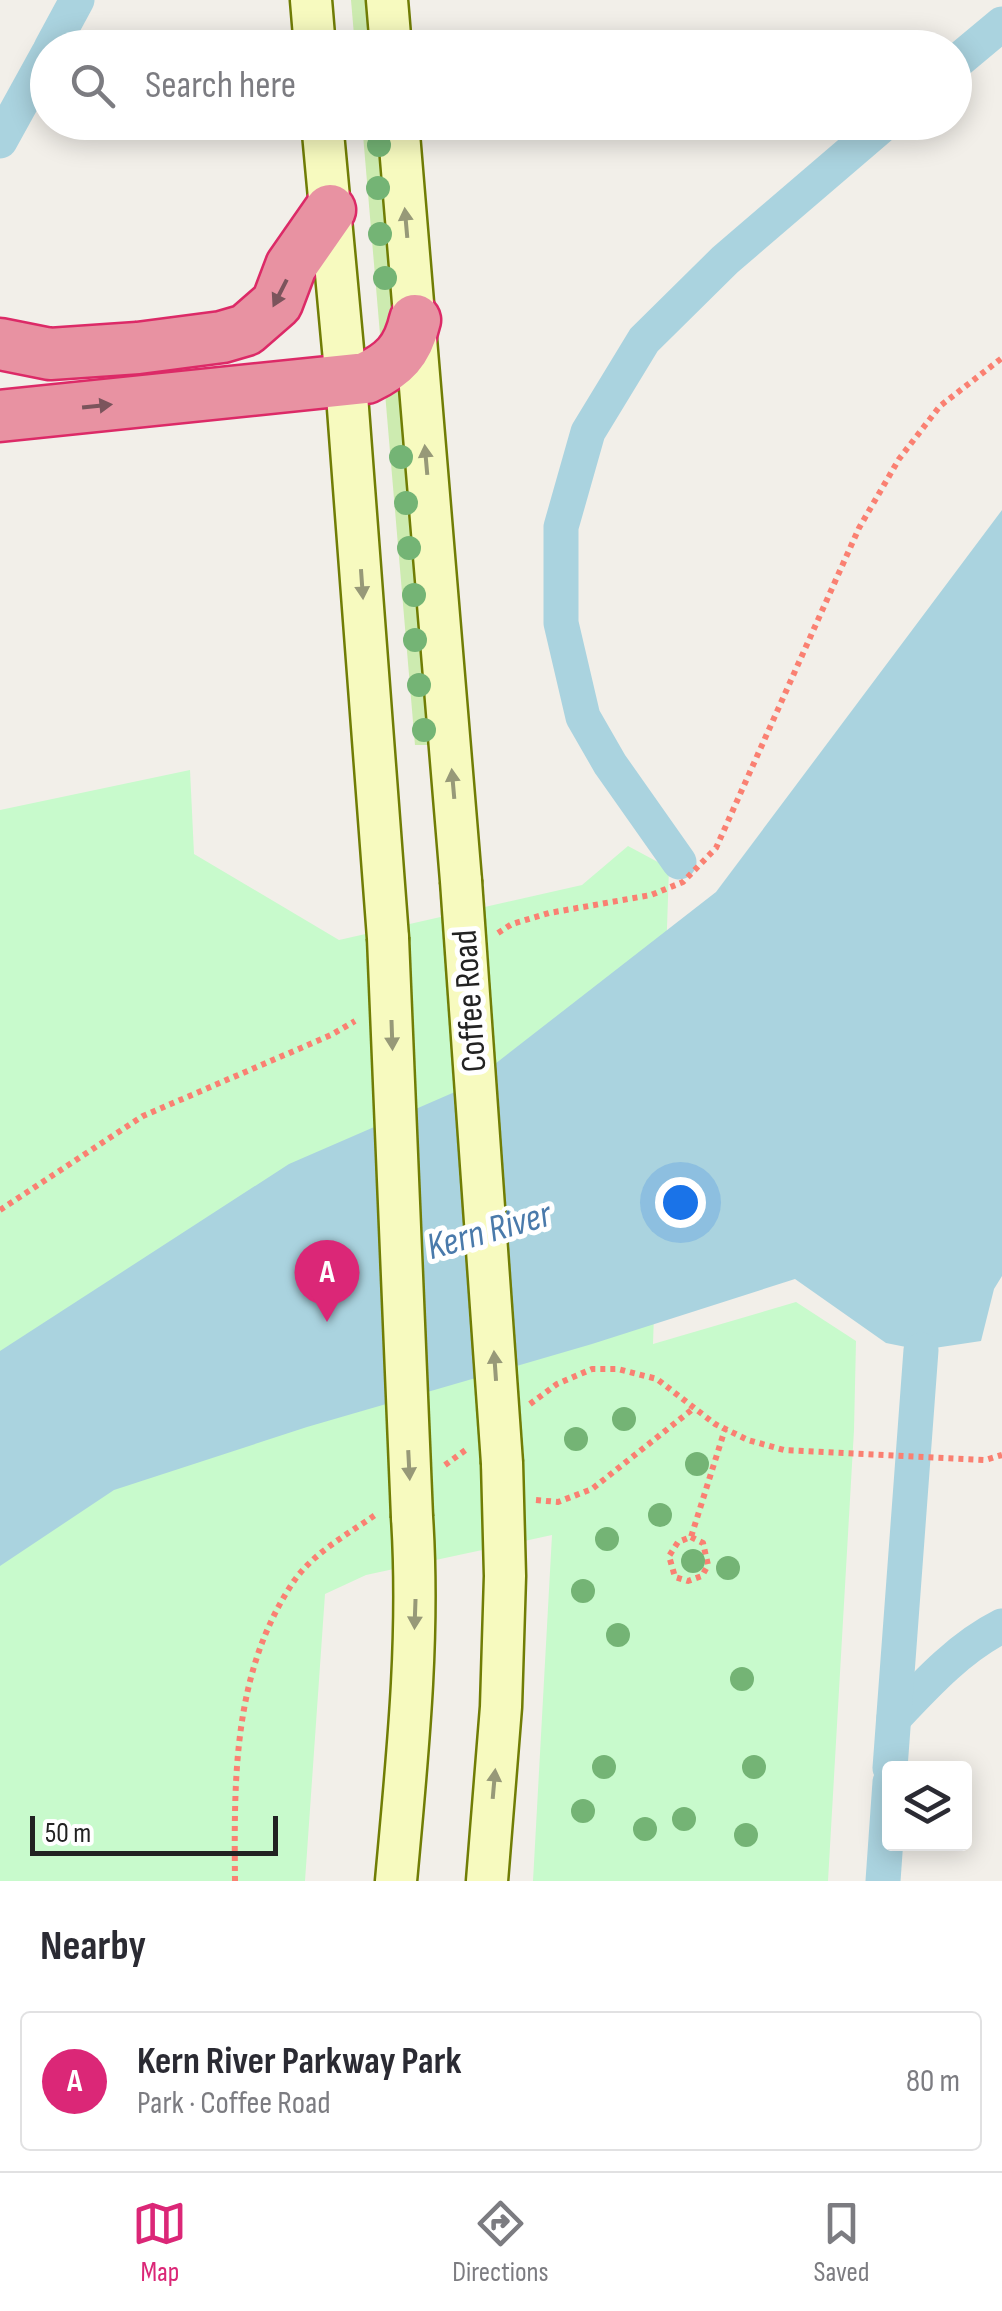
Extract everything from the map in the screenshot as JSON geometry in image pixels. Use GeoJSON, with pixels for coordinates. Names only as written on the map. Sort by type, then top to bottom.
{"type":"FeatureCollection","features":[{"type":"Feature","properties":{"kind":"highway"},"geometry":{"type":"LineString","coordinates":[[0,344],[50,354],[138,348],[246,330],[276,303],[292,266],[330,210]]}},
{"type":"Feature","properties":{"kind":"highway"},"geometry":{"type":"LineString","coordinates":[[0,416],[366,378],[394,363],[411,338],[415,320]]}},
{"type":"Feature","properties":{"kind":"main road"},"geometry":{"type":"LineString","coordinates":[[311,0],[314,30]]}},
{"type":"Feature","properties":{"kind":"main road"},"geometry":{"type":"LineString","coordinates":[[386,0],[389,30]]}},
{"type":"Feature","properties":{"kind":"main road"},"geometry":{"type":"LineString","coordinates":[[324,140],[388,938],[416,1574],[412,1702],[396,1881]]}},
{"type":"Feature","properties":{"kind":"main road","name":"Coffee Road"},"geometry":{"type":"LineString","coordinates":[[400,140],[461,881],[503,1481],[501,1707],[486,1881]]}},
{"type":"Feature","properties":{"kind":"path"},"geometry":{"type":"LineString","coordinates":[[483,943],[512,924],[549,913],[652,895],[683,882],[716,848],[859,528],[899,459],[940,406],[1002,358]]}},
{"type":"Feature","properties":{"kind":"path"},"geometry":{"type":"LineString","coordinates":[[0,1210],[143,1116],[330,1036],[362,1017]]}},
{"type":"Feature","properties":{"kind":"path"},"geometry":{"type":"LineString","coordinates":[[503,1481],[558,1502],[592,1489],[694,1408]]}},
{"type":"Feature","properties":{"kind":"path"},"geometry":{"type":"LineString","coordinates":[[691,1537],[724,1429]]}},
{"type":"Feature","properties":{"kind":"path"},"geometry":{"type":"LineString","coordinates":[[863,1451],[963,1460],[1002,1455]]}},
{"type":"Feature","properties":{"kind":"path"},"geometry":{"type":"LineString","coordinates":[[691,1537],[708,1551],[708,1565],[702,1576],[688,1581],[676,1577],[668,1556],[678,1542],[691,1537]]}},
{"type":"Feature","properties":{"kind":"green space"},"geometry":{"type":"Polygon","coordinates":[[[351,0],[366,0],[369,30],[354,30],[351,0]]]}},
{"type":"Feature","properties":{"kind":"green space"},"geometry":{"type":"Polygon","coordinates":[[[363,140],[378,140],[430,745],[415,745],[363,140]]]}},
{"type":"Feature","properties":{"kind":"green space"},"geometry":{"type":"Polygon","coordinates":[[[190,770],[194,854],[339,940],[582,885],[628,846],[669,868],[653,1344],[796,1302],[856,1341],[828,1881],[533,1881],[552,1535],[366,1575],[325,1594],[305,1881],[0,1881],[0,810],[190,770]]]}},
{"type":"Feature","properties":{"kind":"water","name":"Kern River"},"geometry":{"type":"Polygon","coordinates":[[[1002,510],[1002,1276],[994,1289],[981,1341],[921,1350],[886,1343],[795,1279],[592,1344],[307,1427],[114,1490],[0,1566],[0,1351],[289,1164],[464,1088],[716,892],[1002,510]]]}},
{"type":"Feature","properties":{"kind":"waterway"},"geometry":{"type":"LineString","coordinates":[[61,30],[77,0]]}},
{"type":"Feature","properties":{"kind":"waterway"},"geometry":{"type":"LineString","coordinates":[[972,49],[1002,24]]}},
{"type":"Feature","properties":{"kind":"waterway"},"geometry":{"type":"LineString","coordinates":[[0,141],[30,87]]}},
{"type":"Feature","properties":{"kind":"waterway"},"geometry":{"type":"LineString","coordinates":[[679,862],[610,764],[583,717],[561,623],[561,527],[588,432],[644,340],[725,260],[865,140]]}},
{"type":"Feature","properties":{"kind":"waterway"},"geometry":{"type":"LineString","coordinates":[[891,1761],[921,1350]]}},
{"type":"Feature","properties":{"kind":"waterway"},"geometry":{"type":"LineString","coordinates":[[894,1718],[958,1655],[1002,1626]]}},
{"type":"Feature","properties":{"kind":"waterway"},"geometry":{"type":"LineString","coordinates":[[883,1881],[885,1851]]}},
{"type":"Feature","properties":{"kind":"place","name":"Kern River Parkway Park"},"geometry":{"type":"Point","coordinates":[327,1322]}}]}
